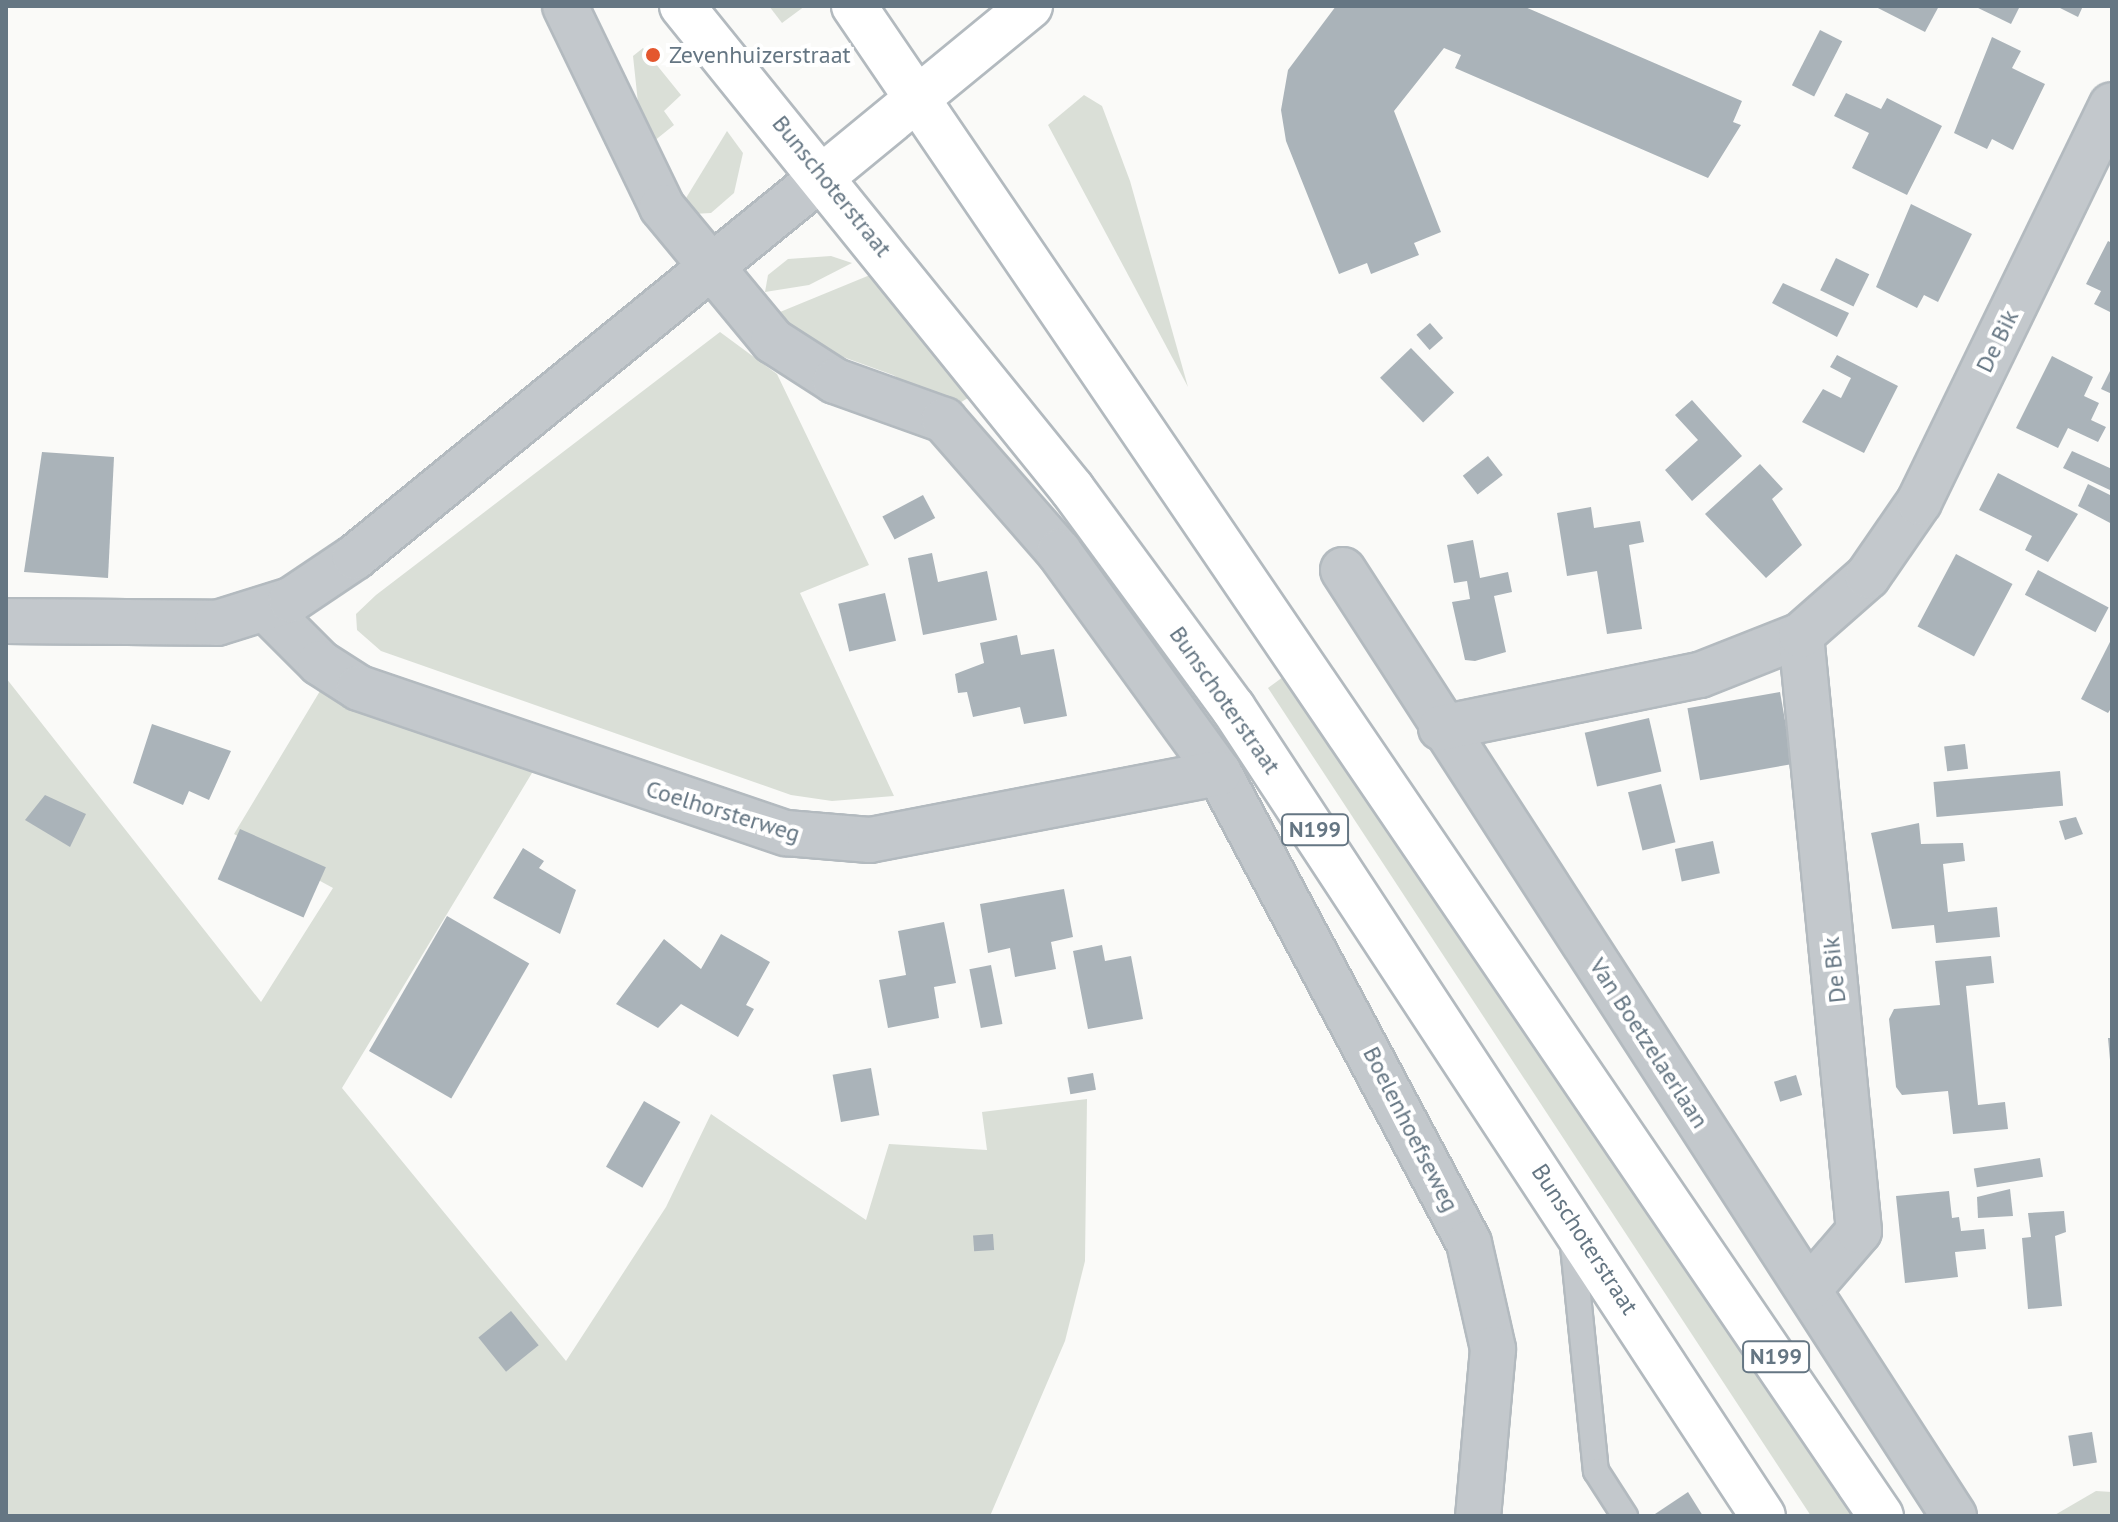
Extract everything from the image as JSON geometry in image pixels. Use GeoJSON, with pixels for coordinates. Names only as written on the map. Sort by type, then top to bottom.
{"type":"FeatureCollection","features":[{"type":"Feature","properties":{"kind":"main road","name":"Bunschoterstraat"},"geometry":{"type":"LineString","coordinates":[[682,6],[823,176],[1072,489],[1233,708],[1572,1217],[1763,1516]]}},
{"type":"Feature","properties":{"kind":"main road","name":"N199"},"geometry":{"type":"LineString","coordinates":[[854,6],[1881,1516]]}},
{"type":"Feature","properties":{"kind":"main road"},"geometry":{"type":"LineString","coordinates":[[823,176],[1030,6]]}},
{"type":"Feature","properties":{"kind":"street","name":"Bunschoterstraat"},"geometry":{"type":"LineString","coordinates":[[565,6],[636,163],[709,266],[773,341],[835,381],[944,420],[1059,552],[1219,773]]}},
{"type":"Feature","properties":{"kind":"street","name":"De Bik"},"geometry":{"type":"LineString","coordinates":[[1441,728],[1700,675],[1801,635],[1868,576],[1919,502],[2112,105]]}},
{"type":"Feature","properties":{"kind":"street"},"geometry":{"type":"LineString","coordinates":[[6,621],[217,623],[267,610],[355,557],[823,176]]}},
{"type":"Feature","properties":{"kind":"street","name":"Van Boetzelaerlaan"},"geometry":{"type":"LineString","coordinates":[[1343,570],[1441,728],[1810,1288],[1954,1516]]}},
{"type":"Feature","properties":{"kind":"street","name":"Coelhorsterweg"},"geometry":{"type":"LineString","coordinates":[[267,610],[320,663],[359,688],[786,833],[870,840],[1219,773]]}},
{"type":"Feature","properties":{"kind":"street","name":"De Bik"},"geometry":{"type":"LineString","coordinates":[[1801,635],[1859,1231],[1810,1288]]}},
{"type":"Feature","properties":{"kind":"street","name":"Boelenhoefseweg"},"geometry":{"type":"LineString","coordinates":[[1219,773],[1469,1243],[1493,1349],[1478,1516]]}},
{"type":"Feature","properties":{"kind":"lane"},"geometry":{"type":"LineString","coordinates":[[1572,1217],[1596,1471],[1625,1516]]}},
{"type":"Feature","properties":{"kind":"shaded area"},"geometry":{"type":"Polygon","coordinates":[[[769,6],[805,6],[782,23],[769,6]]]}},
{"type":"Feature","properties":{"kind":"shaded area"},"geometry":{"type":"Polygon","coordinates":[[[643,48],[681,95],[664,111],[674,125],[643,150],[633,56],[643,48]]]}},
{"type":"Feature","properties":{"kind":"shaded area"},"geometry":{"type":"Polygon","coordinates":[[[1084,95],[1102,106],[1130,181],[1188,387],[1048,125],[1084,95]]]}},
{"type":"Feature","properties":{"kind":"shaded area"},"geometry":{"type":"Polygon","coordinates":[[[727,131],[743,153],[734,193],[711,213],[693,214],[686,198],[727,131]]]}},
{"type":"Feature","properties":{"kind":"shaded area"},"geometry":{"type":"Polygon","coordinates":[[[831,256],[852,263],[809,285],[765,292],[768,275],[788,259],[831,256]]]}},
{"type":"Feature","properties":{"kind":"shaded area"},"geometry":{"type":"Polygon","coordinates":[[[870,275],[971,396],[950,409],[893,375],[796,340],[782,328],[780,312],[870,275]]]}},
{"type":"Feature","properties":{"kind":"shaded area"},"geometry":{"type":"Polygon","coordinates":[[[720,332],[777,374],[869,565],[800,593],[894,796],[832,801],[791,795],[381,651],[357,630],[356,614],[376,595],[720,332]]]}},
{"type":"Feature","properties":{"kind":"shaded area"},"geometry":{"type":"Polygon","coordinates":[[[1283,677],[1854,1516],[1811,1516],[1268,688],[1283,677]]]}},
{"type":"Feature","properties":{"kind":"shaded area"},"geometry":{"type":"Polygon","coordinates":[[[6,678],[261,1002],[333,888],[234,834],[320,691],[535,768],[342,1088],[566,1361],[666,1207],[711,1114],[866,1220],[889,1144],[987,1150],[982,1112],[1087,1099],[1085,1261],[1065,1341],[990,1516],[6,1516],[6,678]]]}},
{"type":"Feature","properties":{"kind":"shaded area"},"geometry":{"type":"Polygon","coordinates":[[[2096,1491],[2112,1492],[2112,1516],[2053,1516],[2096,1491]]]}},
{"type":"Feature","properties":{"kind":"building"},"geometry":{"type":"Polygon","coordinates":[[[1336,6],[1523,6],[1742,101],[1733,122],[1741,125],[1708,178],[1455,68],[1461,55],[1444,48],[1394,111],[1441,232],[1414,243],[1419,255],[1371,274],[1367,263],[1339,274],[1286,141],[1281,110],[1288,70],[1336,6]]]}},
{"type":"Feature","properties":{"kind":"building"},"geometry":{"type":"Polygon","coordinates":[[[1874,6],[1939,6],[1925,32],[1874,6]]]}},
{"type":"Feature","properties":{"kind":"building"},"geometry":{"type":"Polygon","coordinates":[[[1974,6],[2020,6],[2011,24],[1974,6]]]}},
{"type":"Feature","properties":{"kind":"building"},"geometry":{"type":"Polygon","coordinates":[[[2056,6],[2083,6],[2078,17],[2056,6]]]}},
{"type":"Feature","properties":{"kind":"building"},"geometry":{"type":"Polygon","coordinates":[[[1820,30],[1842,41],[1814,97],[1792,85],[1820,30]]]}},
{"type":"Feature","properties":{"kind":"building"},"geometry":{"type":"Polygon","coordinates":[[[1992,37],[2021,51],[2012,68],[2045,84],[2013,150],[1992,139],[1987,149],[1954,133],[1992,37]]]}},
{"type":"Feature","properties":{"kind":"building"},"geometry":{"type":"Polygon","coordinates":[[[1846,93],[1881,109],[1887,98],[1942,126],[1907,195],[1852,168],[1869,133],[1834,116],[1846,93]]]}},
{"type":"Feature","properties":{"kind":"building"},"geometry":{"type":"Polygon","coordinates":[[[1911,204],[1972,234],[1938,302],[1924,295],[1917,308],[1876,287],[1911,204]]]}},
{"type":"Feature","properties":{"kind":"building"},"geometry":{"type":"Polygon","coordinates":[[[2108,241],[2112,243],[2112,313],[2094,304],[2101,291],[2086,284],[2108,241]]]}},
{"type":"Feature","properties":{"kind":"building"},"geometry":{"type":"Polygon","coordinates":[[[1836,258],[1869,274],[1853,307],[1820,290],[1836,258]]]}},
{"type":"Feature","properties":{"kind":"building"},"geometry":{"type":"Polygon","coordinates":[[[1783,283],[1849,313],[1837,337],[1772,303],[1783,283]]]}},
{"type":"Feature","properties":{"kind":"building"},"geometry":{"type":"Polygon","coordinates":[[[1430,323],[1443,338],[1430,350],[1416,335],[1430,323]]]}},
{"type":"Feature","properties":{"kind":"building"},"geometry":{"type":"Polygon","coordinates":[[[1411,348],[1454,393],[1423,422],[1380,378],[1411,348]]]}},
{"type":"Feature","properties":{"kind":"building"},"geometry":{"type":"Polygon","coordinates":[[[1837,355],[1898,386],[1864,453],[1802,422],[1823,389],[1841,398],[1851,378],[1830,367],[1837,355]]]}},
{"type":"Feature","properties":{"kind":"building"},"geometry":{"type":"Polygon","coordinates":[[[2052,356],[2093,377],[2084,396],[2099,403],[2091,420],[2106,427],[2098,442],[2068,428],[2058,448],[2016,428],[2052,356]]]}},
{"type":"Feature","properties":{"kind":"building"},"geometry":{"type":"Polygon","coordinates":[[[2112,372],[2112,394],[2101,389],[2112,372]]]}},
{"type":"Feature","properties":{"kind":"building"},"geometry":{"type":"Polygon","coordinates":[[[1692,400],[1742,456],[1692,501],[1665,470],[1698,440],[1675,415],[1692,400]]]}},
{"type":"Feature","properties":{"kind":"building"},"geometry":{"type":"Polygon","coordinates":[[[2072,451],[2112,469],[2112,491],[2063,468],[2072,451]]]}},
{"type":"Feature","properties":{"kind":"building"},"geometry":{"type":"Polygon","coordinates":[[[42,452],[114,457],[108,578],[24,572],[42,452]]]}},
{"type":"Feature","properties":{"kind":"building"},"geometry":{"type":"Polygon","coordinates":[[[1488,456],[1503,475],[1478,495],[1463,476],[1488,456]]]}},
{"type":"Feature","properties":{"kind":"building"},"geometry":{"type":"Polygon","coordinates":[[[1760,464],[1783,489],[1772,499],[1802,545],[1766,578],[1705,514],[1760,464]]]}},
{"type":"Feature","properties":{"kind":"building"},"geometry":{"type":"Polygon","coordinates":[[[1998,473],[2078,514],[2048,562],[2025,550],[2032,536],[1979,510],[1998,473]]]}},
{"type":"Feature","properties":{"kind":"building"},"geometry":{"type":"Polygon","coordinates":[[[2088,484],[2112,496],[2112,524],[2078,506],[2088,484]]]}},
{"type":"Feature","properties":{"kind":"building"},"geometry":{"type":"Polygon","coordinates":[[[923,495],[935,518],[895,540],[882,517],[923,495]]]}},
{"type":"Feature","properties":{"kind":"building"},"geometry":{"type":"Polygon","coordinates":[[[1591,507],[1594,528],[1640,521],[1644,542],[1629,545],[1642,629],[1607,634],[1597,571],[1567,576],[1557,513],[1591,507]]]}},
{"type":"Feature","properties":{"kind":"building"},"geometry":{"type":"Polygon","coordinates":[[[1473,540],[1480,578],[1508,572],[1512,592],[1494,596],[1506,652],[1475,661],[1465,660],[1452,602],[1470,599],[1467,581],[1454,583],[1447,545],[1473,540]]]}},
{"type":"Feature","properties":{"kind":"building"},"geometry":{"type":"Polygon","coordinates":[[[932,553],[938,582],[987,571],[997,620],[923,635],[908,558],[932,553]]]}},
{"type":"Feature","properties":{"kind":"building"},"geometry":{"type":"Polygon","coordinates":[[[1956,554],[2013,584],[1974,656],[1918,626],[1956,554]]]}},
{"type":"Feature","properties":{"kind":"building"},"geometry":{"type":"Polygon","coordinates":[[[2038,570],[2109,608],[2095,632],[2025,595],[2038,570]]]}},
{"type":"Feature","properties":{"kind":"building"},"geometry":{"type":"Polygon","coordinates":[[[885,593],[896,641],[849,652],[838,604],[885,593]]]}},
{"type":"Feature","properties":{"kind":"building"},"geometry":{"type":"Polygon","coordinates":[[[1017,635],[1021,655],[1054,649],[1067,716],[1024,724],[1020,707],[973,717],[967,692],[958,693],[955,674],[984,663],[980,643],[1017,635]]]}},
{"type":"Feature","properties":{"kind":"building"},"geometry":{"type":"Polygon","coordinates":[[[2112,638],[2112,707],[2108,713],[2081,699],[2112,638]]]}},
{"type":"Feature","properties":{"kind":"building"},"geometry":{"type":"Polygon","coordinates":[[[1780,692],[1793,764],[1700,780],[1687,708],[1780,692]]]}},
{"type":"Feature","properties":{"kind":"building"},"geometry":{"type":"Polygon","coordinates":[[[1649,718],[1661,772],[1597,786],[1585,733],[1649,718]]]}},
{"type":"Feature","properties":{"kind":"building"},"geometry":{"type":"Polygon","coordinates":[[[152,724],[231,751],[209,800],[189,791],[183,805],[133,783],[152,724]]]}},
{"type":"Feature","properties":{"kind":"building"},"geometry":{"type":"Polygon","coordinates":[[[1965,744],[1968,769],[1947,771],[1944,747],[1965,744]]]}},
{"type":"Feature","properties":{"kind":"building"},"geometry":{"type":"Polygon","coordinates":[[[2060,771],[2063,806],[1937,817],[1933,782],[2060,771]]]}},
{"type":"Feature","properties":{"kind":"building"},"geometry":{"type":"Polygon","coordinates":[[[1661,784],[1676,842],[1643,850],[1628,792],[1661,784]]]}},
{"type":"Feature","properties":{"kind":"building"},"geometry":{"type":"Polygon","coordinates":[[[45,795],[86,814],[70,847],[25,820],[45,795]]]}},
{"type":"Feature","properties":{"kind":"building"},"geometry":{"type":"Polygon","coordinates":[[[2076,817],[2083,834],[2065,840],[2059,821],[2076,817]]]}},
{"type":"Feature","properties":{"kind":"building"},"geometry":{"type":"Polygon","coordinates":[[[1919,823],[1921,844],[1963,843],[1965,861],[1943,864],[1948,912],[1997,907],[2000,937],[1936,943],[1934,925],[1892,929],[1871,833],[1919,823]]]}},
{"type":"Feature","properties":{"kind":"building"},"geometry":{"type":"Polygon","coordinates":[[[240,829],[326,867],[304,917],[218,879],[240,829]]]}},
{"type":"Feature","properties":{"kind":"building"},"geometry":{"type":"Polygon","coordinates":[[[1713,841],[1720,873],[1682,881],[1675,849],[1713,841]]]}},
{"type":"Feature","properties":{"kind":"building"},"geometry":{"type":"Polygon","coordinates":[[[523,848],[544,861],[539,868],[576,890],[560,934],[493,898],[523,848]]]}},
{"type":"Feature","properties":{"kind":"building"},"geometry":{"type":"Polygon","coordinates":[[[1064,889],[1073,937],[1051,942],[1056,969],[1015,977],[1010,948],[988,953],[980,904],[1064,889]]]}},
{"type":"Feature","properties":{"kind":"building"},"geometry":{"type":"Polygon","coordinates":[[[447,916],[529,963],[451,1099],[369,1051],[447,916]]]}},
{"type":"Feature","properties":{"kind":"building"},"geometry":{"type":"Polygon","coordinates":[[[944,922],[956,983],[934,987],[939,1018],[888,1028],[879,980],[906,975],[898,931],[944,922]]]}},
{"type":"Feature","properties":{"kind":"building"},"geometry":{"type":"Polygon","coordinates":[[[721,934],[770,962],[746,1005],[754,1009],[738,1037],[681,1004],[658,1028],[616,1004],[664,939],[701,969],[721,934]]]}},
{"type":"Feature","properties":{"kind":"building"},"geometry":{"type":"Polygon","coordinates":[[[1102,945],[1105,961],[1131,956],[1143,1019],[1088,1029],[1073,951],[1102,945]]]}},
{"type":"Feature","properties":{"kind":"building"},"geometry":{"type":"Polygon","coordinates":[[[1991,956],[1994,983],[1966,986],[1978,1105],[2005,1102],[2008,1129],[1953,1134],[1948,1091],[1902,1095],[1896,1087],[1889,1019],[1894,1009],[1940,1005],[1935,961],[1991,956]]]}},
{"type":"Feature","properties":{"kind":"building"},"geometry":{"type":"Polygon","coordinates":[[[991,965],[1002,1024],[981,1028],[969,969],[991,965]]]}},
{"type":"Feature","properties":{"kind":"building"},"geometry":{"type":"Polygon","coordinates":[[[2108,1038],[2112,1038],[2112,1060],[2110,1060],[2108,1038]]]}},
{"type":"Feature","properties":{"kind":"building"},"geometry":{"type":"Polygon","coordinates":[[[871,1068],[879,1115],[841,1122],[833,1075],[871,1068]]]}},
{"type":"Feature","properties":{"kind":"building"},"geometry":{"type":"Polygon","coordinates":[[[1093,1073],[1096,1090],[1070,1094],[1067,1078],[1093,1073]]]}},
{"type":"Feature","properties":{"kind":"building"},"geometry":{"type":"Polygon","coordinates":[[[1796,1075],[1802,1095],[1780,1102],[1774,1082],[1796,1075]]]}},
{"type":"Feature","properties":{"kind":"building"},"geometry":{"type":"Polygon","coordinates":[[[644,1101],[680,1122],[642,1188],[606,1167],[644,1101]]]}},
{"type":"Feature","properties":{"kind":"building"},"geometry":{"type":"Polygon","coordinates":[[[2040,1158],[2043,1177],[1977,1187],[1974,1168],[2040,1158]]]}},
{"type":"Feature","properties":{"kind":"building"},"geometry":{"type":"Polygon","coordinates":[[[2010,1189],[2013,1216],[1978,1218],[1977,1197],[2010,1189]]]}},
{"type":"Feature","properties":{"kind":"building"},"geometry":{"type":"Polygon","coordinates":[[[1949,1191],[1952,1218],[1959,1217],[1961,1231],[1984,1229],[1986,1249],[1955,1252],[1958,1277],[1905,1283],[1896,1196],[1949,1191]]]}},
{"type":"Feature","properties":{"kind":"building"},"geometry":{"type":"Polygon","coordinates":[[[2064,1211],[2066,1232],[2055,1236],[2062,1306],[2028,1309],[2022,1238],[2031,1237],[2028,1213],[2064,1211]]]}},
{"type":"Feature","properties":{"kind":"building"},"geometry":{"type":"Polygon","coordinates":[[[993,1234],[994,1250],[974,1251],[973,1235],[993,1234]]]}},
{"type":"Feature","properties":{"kind":"building"},"geometry":{"type":"Polygon","coordinates":[[[511,1311],[539,1345],[506,1372],[478,1337],[511,1311]]]}},
{"type":"Feature","properties":{"kind":"building"},"geometry":{"type":"Polygon","coordinates":[[[2092,1432],[2097,1463],[2073,1466],[2068,1436],[2092,1432]]]}},
{"type":"Feature","properties":{"kind":"building"},"geometry":{"type":"Polygon","coordinates":[[[1688,1492],[1703,1516],[1652,1516],[1688,1492]]]}},
{"type":"Feature","properties":{"kind":"place","name":"Zevenhuizerstraat"},"geometry":{"type":"Point","coordinates":[653,55]}}]}
